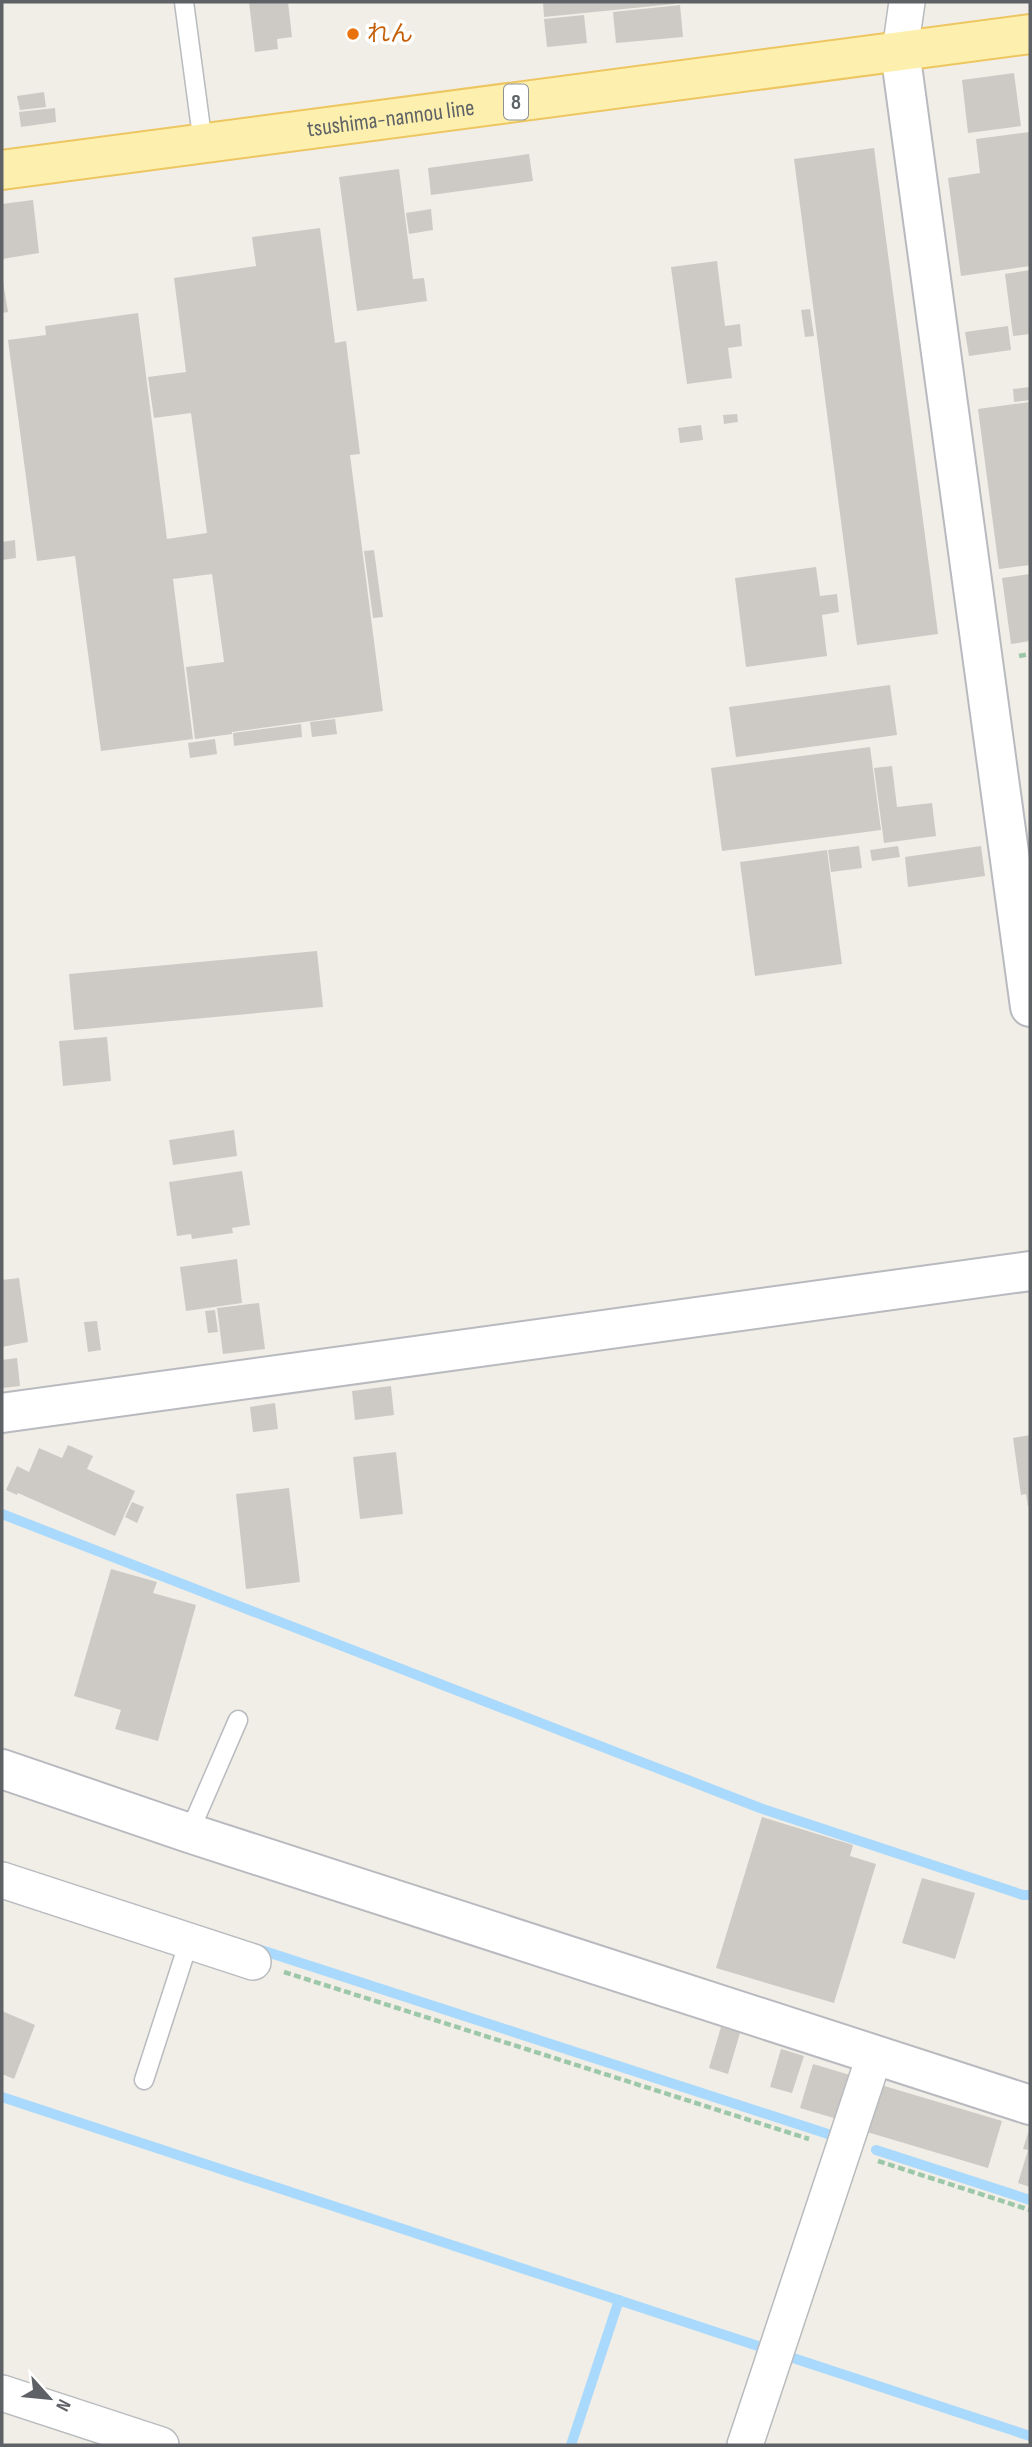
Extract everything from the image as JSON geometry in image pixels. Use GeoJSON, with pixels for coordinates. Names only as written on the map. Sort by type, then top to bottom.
{"type":"FeatureCollection","features":[{"type":"Feature","properties":{"kind":"main road","name":"tsushima-nannou line"},"geometry":{"type":"LineString","coordinates":[[2,170],[1030,34]]}},
{"type":"Feature","properties":{"kind":"street"},"geometry":{"type":"LineString","coordinates":[[907,2],[900,51],[1030,1007]]}},
{"type":"Feature","properties":{"kind":"street"},"geometry":{"type":"LineString","coordinates":[[2,1413],[1030,1271]]}},
{"type":"Feature","properties":{"kind":"street"},"geometry":{"type":"LineString","coordinates":[[2,1769],[189,1833],[1030,2105]]}},
{"type":"Feature","properties":{"kind":"street"},"geometry":{"type":"LineString","coordinates":[[2,1880],[253,1962]]}},
{"type":"Feature","properties":{"kind":"street"},"geometry":{"type":"LineString","coordinates":[[745,2445],[875,2054]]}},
{"type":"Feature","properties":{"kind":"street"},"geometry":{"type":"LineString","coordinates":[[2,2393],[160,2445]]}},
{"type":"Feature","properties":{"kind":"lane"},"geometry":{"type":"LineString","coordinates":[[184,2],[203,144]]}},
{"type":"Feature","properties":{"kind":"lane"},"geometry":{"type":"LineString","coordinates":[[189,1833],[238,1720]]}},
{"type":"Feature","properties":{"kind":"lane"},"geometry":{"type":"LineString","coordinates":[[144,2080],[189,1941]]}},
{"type":"Feature","properties":{"kind":"path"},"geometry":{"type":"LineString","coordinates":[[253,1962],[1030,2210]]}},
{"type":"Feature","properties":{"kind":"building"},"geometry":{"type":"Polygon","coordinates":[[[249,2],[288,2],[292,37],[277,39],[278,49],[255,52],[249,2]]]}},
{"type":"Feature","properties":{"kind":"building"},"geometry":{"type":"Polygon","coordinates":[[[543,2],[674,2],[674,4],[544,17],[543,2]]]}},
{"type":"Feature","properties":{"kind":"building"},"geometry":{"type":"Polygon","coordinates":[[[680,5],[683,37],[616,43],[613,12],[680,5]]]}},
{"type":"Feature","properties":{"kind":"building"},"geometry":{"type":"Polygon","coordinates":[[[584,15],[587,43],[547,47],[544,19],[584,15]]]}},
{"type":"Feature","properties":{"kind":"building"},"geometry":{"type":"Polygon","coordinates":[[[1014,73],[1021,126],[968,133],[962,80],[1014,73]]]}},
{"type":"Feature","properties":{"kind":"building"},"geometry":{"type":"Polygon","coordinates":[[[44,92],[46,107],[20,110],[17,96],[44,92]]]}},
{"type":"Feature","properties":{"kind":"building"},"geometry":{"type":"Polygon","coordinates":[[[55,108],[56,122],[21,127],[19,112],[55,108]]]}},
{"type":"Feature","properties":{"kind":"building"},"geometry":{"type":"Polygon","coordinates":[[[1030,132],[1030,266],[961,276],[948,178],[980,173],[976,139],[1030,132]]]}},
{"type":"Feature","properties":{"kind":"building"},"geometry":{"type":"Polygon","coordinates":[[[874,148],[938,634],[857,645],[794,159],[874,148]]]}},
{"type":"Feature","properties":{"kind":"building"},"geometry":{"type":"Polygon","coordinates":[[[529,154],[533,181],[431,195],[428,168],[529,154]]]}},
{"type":"Feature","properties":{"kind":"building"},"geometry":{"type":"Polygon","coordinates":[[[399,169],[413,279],[424,278],[427,301],[357,311],[339,177],[399,169]]]}},
{"type":"Feature","properties":{"kind":"building"},"geometry":{"type":"Polygon","coordinates":[[[33,200],[39,253],[2,259],[2,204],[33,200]]]}},
{"type":"Feature","properties":{"kind":"building"},"geometry":{"type":"Polygon","coordinates":[[[431,209],[433,230],[409,234],[406,213],[431,209]]]}},
{"type":"Feature","properties":{"kind":"building"},"geometry":{"type":"Polygon","coordinates":[[[320,228],[335,343],[346,341],[360,454],[350,455],[383,711],[195,739],[186,667],[224,662],[212,574],[173,579],[193,739],[101,751],[75,556],[37,561],[8,340],[46,335],[45,326],[138,313],[167,539],[207,533],[191,413],[154,418],[148,377],[186,372],[174,278],[256,266],[252,237],[320,228]]]}},
{"type":"Feature","properties":{"kind":"building"},"geometry":{"type":"Polygon","coordinates":[[[717,261],[725,326],[740,324],[742,346],[728,348],[732,378],[687,384],[671,267],[717,261]]]}},
{"type":"Feature","properties":{"kind":"building"},"geometry":{"type":"Polygon","coordinates":[[[1030,270],[1030,334],[1013,336],[1005,274],[1030,270]]]}},
{"type":"Feature","properties":{"kind":"building"},"geometry":{"type":"Polygon","coordinates":[[[2,275],[8,312],[2,313],[2,275]]]}},
{"type":"Feature","properties":{"kind":"building"},"geometry":{"type":"Polygon","coordinates":[[[810,309],[814,336],[805,337],[801,310],[810,309]]]}},
{"type":"Feature","properties":{"kind":"building"},"geometry":{"type":"Polygon","coordinates":[[[1008,326],[1011,350],[969,356],[965,332],[1008,326]]]}},
{"type":"Feature","properties":{"kind":"building"},"geometry":{"type":"Polygon","coordinates":[[[1030,387],[1030,400],[1014,402],[1013,389],[1030,387]]]}},
{"type":"Feature","properties":{"kind":"building"},"geometry":{"type":"Polygon","coordinates":[[[1030,402],[1030,565],[999,569],[978,409],[1030,402]]]}},
{"type":"Feature","properties":{"kind":"building"},"geometry":{"type":"Polygon","coordinates":[[[737,414],[738,422],[724,424],[723,415],[737,414]]]}},
{"type":"Feature","properties":{"kind":"building"},"geometry":{"type":"Polygon","coordinates":[[[701,425],[703,440],[680,443],[678,428],[701,425]]]}},
{"type":"Feature","properties":{"kind":"building"},"geometry":{"type":"Polygon","coordinates":[[[15,540],[16,558],[2,560],[2,542],[15,540]]]}},
{"type":"Feature","properties":{"kind":"building"},"geometry":{"type":"Polygon","coordinates":[[[374,550],[383,617],[373,618],[364,551],[374,550]]]}},
{"type":"Feature","properties":{"kind":"building"},"geometry":{"type":"Polygon","coordinates":[[[816,567],[820,596],[837,594],[839,612],[822,615],[827,656],[746,667],[735,578],[816,567]]]}},
{"type":"Feature","properties":{"kind":"building"},"geometry":{"type":"Polygon","coordinates":[[[1030,574],[1030,641],[1011,644],[1002,578],[1030,574]]]}},
{"type":"Feature","properties":{"kind":"building"},"geometry":{"type":"Polygon","coordinates":[[[890,685],[897,735],[736,757],[729,707],[890,685]]]}},
{"type":"Feature","properties":{"kind":"building"},"geometry":{"type":"Polygon","coordinates":[[[335,719],[337,734],[312,737],[310,722],[335,719]]]}},
{"type":"Feature","properties":{"kind":"building"},"geometry":{"type":"Polygon","coordinates":[[[301,724],[302,737],[234,746],[233,733],[301,724]]]}},
{"type":"Feature","properties":{"kind":"building"},"geometry":{"type":"Polygon","coordinates":[[[215,739],[217,754],[190,758],[188,743],[215,739]]]}},
{"type":"Feature","properties":{"kind":"building"},"geometry":{"type":"Polygon","coordinates":[[[870,747],[881,830],[722,851],[711,768],[870,747]]]}},
{"type":"Feature","properties":{"kind":"building"},"geometry":{"type":"Polygon","coordinates":[[[892,766],[897,807],[932,803],[936,836],[884,843],[874,768],[892,766]]]}},
{"type":"Feature","properties":{"kind":"building"},"geometry":{"type":"Polygon","coordinates":[[[859,846],[862,868],[831,872],[828,850],[859,846]]]}},
{"type":"Feature","properties":{"kind":"building"},"geometry":{"type":"Polygon","coordinates":[[[898,846],[900,857],[872,861],[870,850],[898,846]]]}},
{"type":"Feature","properties":{"kind":"building"},"geometry":{"type":"Polygon","coordinates":[[[981,846],[985,876],[908,887],[905,857],[981,846]]]}},
{"type":"Feature","properties":{"kind":"building"},"geometry":{"type":"Polygon","coordinates":[[[827,850],[842,964],[755,976],[740,862],[827,850]]]}},
{"type":"Feature","properties":{"kind":"building"},"geometry":{"type":"Polygon","coordinates":[[[317,951],[323,1007],[74,1030],[69,974],[317,951]]]}},
{"type":"Feature","properties":{"kind":"building"},"geometry":{"type":"Polygon","coordinates":[[[107,1037],[111,1081],[63,1086],[59,1041],[107,1037]]]}},
{"type":"Feature","properties":{"kind":"building"},"geometry":{"type":"Polygon","coordinates":[[[234,1130],[237,1156],[173,1165],[169,1140],[234,1130]]]}},
{"type":"Feature","properties":{"kind":"building"},"geometry":{"type":"Polygon","coordinates":[[[242,1171],[250,1225],[232,1228],[233,1233],[192,1239],[191,1234],[177,1236],[169,1182],[242,1171]]]}},
{"type":"Feature","properties":{"kind":"building"},"geometry":{"type":"Polygon","coordinates":[[[237,1259],[242,1303],[186,1311],[180,1267],[237,1259]]]}},
{"type":"Feature","properties":{"kind":"building"},"geometry":{"type":"Polygon","coordinates":[[[19,1278],[28,1342],[2,1347],[2,1280],[19,1278]]]}},
{"type":"Feature","properties":{"kind":"building"},"geometry":{"type":"Polygon","coordinates":[[[259,1303],[265,1349],[223,1354],[217,1308],[259,1303]]]}},
{"type":"Feature","properties":{"kind":"building"},"geometry":{"type":"Polygon","coordinates":[[[215,1310],[218,1332],[208,1333],[205,1311],[215,1310]]]}},
{"type":"Feature","properties":{"kind":"building"},"geometry":{"type":"Polygon","coordinates":[[[97,1321],[101,1350],[88,1352],[84,1322],[97,1321]]]}},
{"type":"Feature","properties":{"kind":"building"},"geometry":{"type":"Polygon","coordinates":[[[17,1358],[20,1386],[2,1388],[2,1360],[17,1358]]]}},
{"type":"Feature","properties":{"kind":"building"},"geometry":{"type":"Polygon","coordinates":[[[391,1386],[394,1415],[355,1420],[352,1391],[391,1386]]]}},
{"type":"Feature","properties":{"kind":"building"},"geometry":{"type":"Polygon","coordinates":[[[275,1403],[278,1429],[253,1432],[250,1407],[275,1403]]]}},
{"type":"Feature","properties":{"kind":"building"},"geometry":{"type":"Polygon","coordinates":[[[1030,1435],[1028,1506],[1026,1494],[1021,1495],[1013,1438],[1030,1435]]]}},
{"type":"Feature","properties":{"kind":"building"},"geometry":{"type":"Polygon","coordinates":[[[68,1445],[93,1456],[87,1469],[135,1491],[115,1536],[6,1490],[17,1466],[29,1472],[39,1448],[62,1458],[68,1445]]]}},
{"type":"Feature","properties":{"kind":"building"},"geometry":{"type":"Polygon","coordinates":[[[396,1452],[403,1514],[360,1519],[353,1457],[396,1452]]]}},
{"type":"Feature","properties":{"kind":"building"},"geometry":{"type":"Polygon","coordinates":[[[289,1488],[300,1582],[246,1589],[236,1494],[289,1488]]]}},
{"type":"Feature","properties":{"kind":"building"},"geometry":{"type":"Polygon","coordinates":[[[132,1502],[144,1507],[137,1523],[125,1517],[132,1502]]]}},
{"type":"Feature","properties":{"kind":"building"},"geometry":{"type":"Polygon","coordinates":[[[111,1569],[157,1582],[153,1593],[196,1605],[158,1741],[115,1729],[121,1710],[74,1696],[111,1569]]]}},
{"type":"Feature","properties":{"kind":"building"},"geometry":{"type":"Polygon","coordinates":[[[762,1817],[853,1845],[850,1856],[876,1864],[834,2003],[716,1968],[762,1817]]]}},
{"type":"Feature","properties":{"kind":"building"},"geometry":{"type":"Polygon","coordinates":[[[922,1878],[975,1893],[955,1959],[902,1943],[922,1878]]]}},
{"type":"Feature","properties":{"kind":"building"},"geometry":{"type":"Polygon","coordinates":[[[2,2011],[35,2025],[14,2079],[2,2074],[2,2011]]]}},
{"type":"Feature","properties":{"kind":"building"},"geometry":{"type":"Polygon","coordinates":[[[721,2027],[740,2033],[728,2074],[709,2068],[721,2027]]]}},
{"type":"Feature","properties":{"kind":"building"},"geometry":{"type":"Polygon","coordinates":[[[781,2049],[804,2056],[792,2093],[770,2087],[781,2049]]]}},
{"type":"Feature","properties":{"kind":"building"},"geometry":{"type":"Polygon","coordinates":[[[813,2064],[850,2075],[837,2119],[800,2108],[813,2064]]]}},
{"type":"Feature","properties":{"kind":"building"},"geometry":{"type":"Polygon","coordinates":[[[881,2085],[1002,2121],[988,2168],[867,2132],[881,2085]]]}},
{"type":"Feature","properties":{"kind":"building"},"geometry":{"type":"Polygon","coordinates":[[[1030,2127],[1030,2187],[1018,2183],[1028,2150],[1023,2149],[1030,2127]]]}},
{"type":"Feature","properties":{"kind":"waterway"},"geometry":{"type":"LineString","coordinates":[[2,1514],[760,1808],[1023,1895],[1030,1895]]}},
{"type":"Feature","properties":{"kind":"waterway"},"geometry":{"type":"LineString","coordinates":[[255,1948],[828,2134]]}},
{"type":"Feature","properties":{"kind":"waterway"},"geometry":{"type":"LineString","coordinates":[[2,2097],[761,2347]]}},
{"type":"Feature","properties":{"kind":"waterway"},"geometry":{"type":"LineString","coordinates":[[876,2150],[1030,2200]]}},
{"type":"Feature","properties":{"kind":"waterway"},"geometry":{"type":"LineString","coordinates":[[571,2445],[619,2300]]}},
{"type":"Feature","properties":{"kind":"waterway"},"geometry":{"type":"LineString","coordinates":[[787,2356],[1030,2436]]}},
{"type":"Feature","properties":{"kind":"place","name":"れん"},"geometry":{"type":"Point","coordinates":[353,34]}}]}
